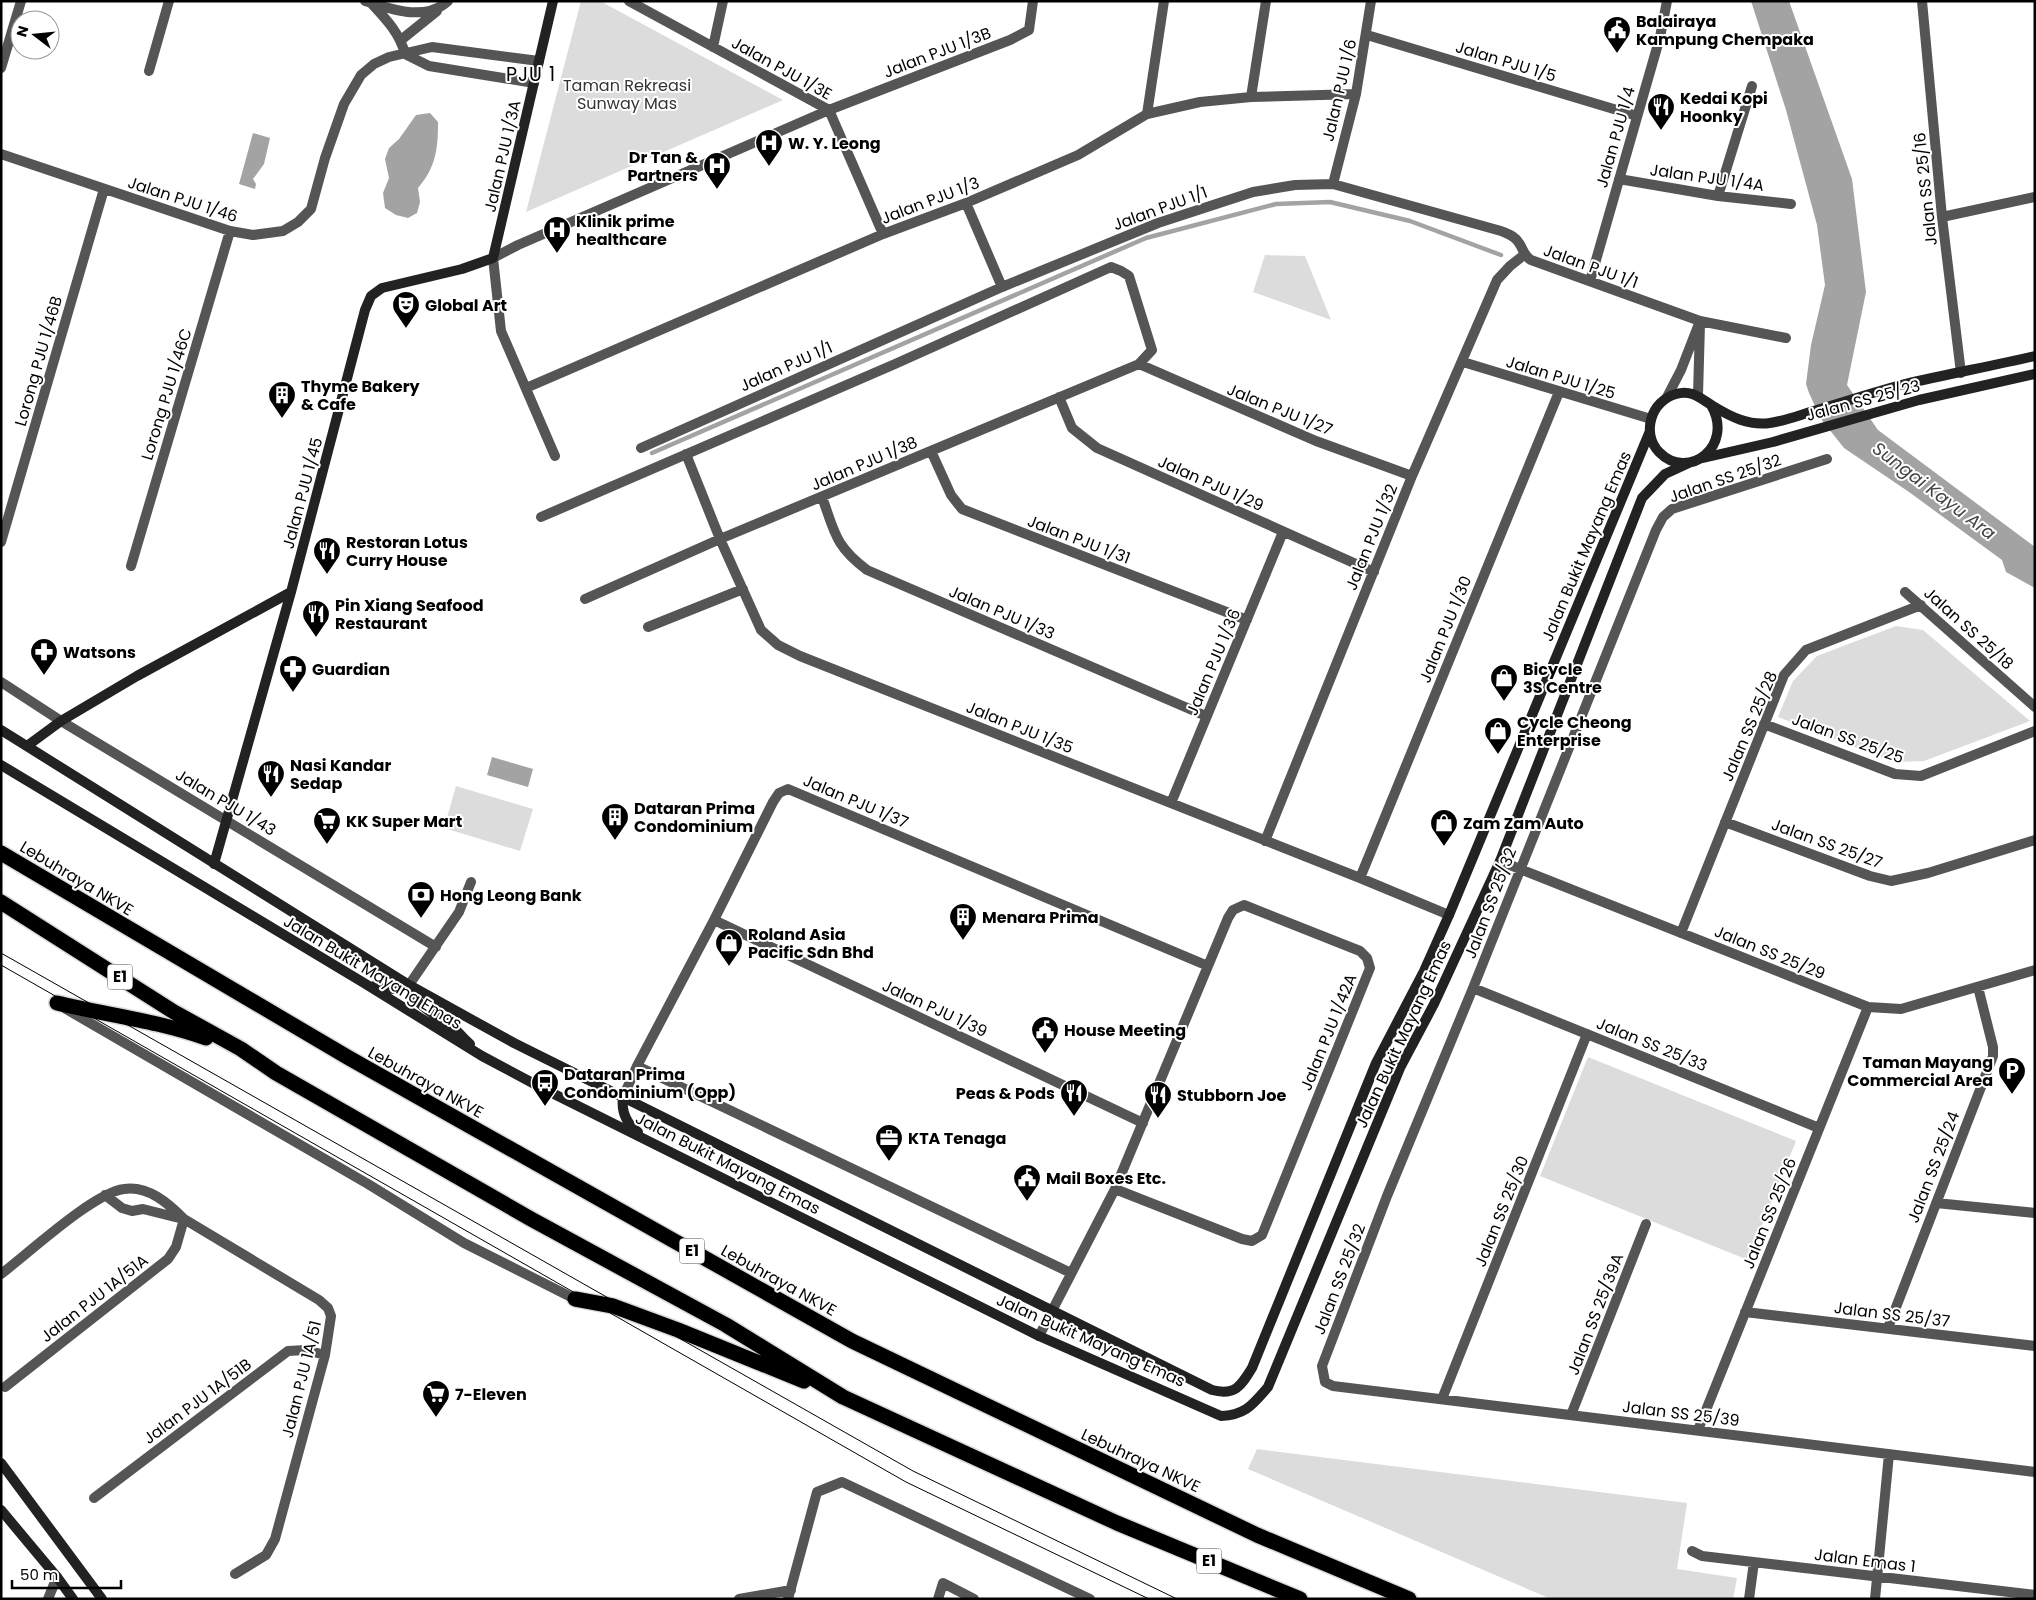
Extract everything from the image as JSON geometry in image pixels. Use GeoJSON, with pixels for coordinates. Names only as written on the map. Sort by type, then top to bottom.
{"type":"FeatureCollection","features":[{"type":"Feature","properties":{"kind":"highway","name":"Lebuhraya NKVE"},"geometry":{"type":"LineString","coordinates":[[1,853],[349,1058],[852,1341],[1257,1534],[1409,1599]]}},
{"type":"Feature","properties":{"kind":"highway","name":"E1"},"geometry":{"type":"LineString","coordinates":[[1,902],[174,1012],[241,1049],[276,1074],[530,1219],[726,1325],[843,1396],[1117,1523],[1300,1599]]}},
{"type":"Feature","properties":{"kind":"highway"},"geometry":{"type":"LineString","coordinates":[[57,1003],[90,1011],[119,1015],[189,1032],[241,1049]]}},
{"type":"Feature","properties":{"kind":"highway"},"geometry":{"type":"LineString","coordinates":[[575,1299],[613,1306],[843,1396]]}},
{"type":"Feature","properties":{"kind":"main road","name":"Jalan PJU 1/3A"},"geometry":{"type":"LineString","coordinates":[[493,258],[553,1]]}},
{"type":"Feature","properties":{"kind":"main road","name":"Jalan PJU 1/45"},"geometry":{"type":"LineString","coordinates":[[214,864],[290,592],[365,310],[371,296],[382,288],[462,269],[493,258]]}},
{"type":"Feature","properties":{"kind":"main road","name":"Jalan SS 25/23"},"geometry":{"type":"LineString","coordinates":[[1712,405],[1743,422],[1769,423],[1905,384],[2035,356]]}},
{"type":"Feature","properties":{"kind":"main road"},"geometry":{"type":"LineString","coordinates":[[1946,394],[1955,386],[1961,373]]}},
{"type":"Feature","properties":{"kind":"main road","name":"Jalan SS 25/23"},"geometry":{"type":"LineString","coordinates":[[1696,460],[1773,442],[1791,435],[1919,400],[2035,374]]}},
{"type":"Feature","properties":{"kind":"main road"},"geometry":{"type":"LineString","coordinates":[[1677,393],[1698,395],[1712,405],[1717,414],[1719,424],[1718,435],[1712,448],[1696,460],[1680,462],[1669,459],[1659,452],[1653,442],[1650,431],[1651,419],[1654,411],[1667,397],[1677,393]]}},
{"type":"Feature","properties":{"kind":"main road","name":"Jalan Bukit Mayang Emas"},"geometry":{"type":"LineString","coordinates":[[1,730],[410,985],[514,1043],[1212,1390],[1224,1393],[1235,1390],[1244,1382],[1252,1368],[1376,1063],[1424,971],[1650,431]]}},
{"type":"Feature","properties":{"kind":"main road","name":"Jalan Bukit Mayang Emas"},"geometry":{"type":"LineString","coordinates":[[1,764],[482,1056],[542,1088],[1039,1336],[1221,1416],[1235,1415],[1248,1409],[1268,1387],[1400,1068],[1434,1004],[1500,861],[1642,498],[1665,474],[1696,460]]}},
{"type":"Feature","properties":{"kind":"main road"},"geometry":{"type":"LineString","coordinates":[[27,746],[61,720],[290,592]]}},
{"type":"Feature","properties":{"kind":"main road"},"geometry":{"type":"LineString","coordinates":[[364,983],[389,990],[401,989],[410,985],[412,994],[418,1003],[454,1028],[482,1056]]}},
{"type":"Feature","properties":{"kind":"main road"},"geometry":{"type":"LineString","coordinates":[[623,1097],[622,1106],[626,1119],[644,1138]]}},
{"type":"Feature","properties":{"kind":"main road"},"geometry":{"type":"LineString","coordinates":[[1,1462],[102,1599]]}},
{"type":"Feature","properties":{"kind":"main road"},"geometry":{"type":"LineString","coordinates":[[1,1510],[73,1599]]}},
{"type":"Feature","properties":{"kind":"street"},"geometry":{"type":"LineString","coordinates":[[1,68],[21,1]]}},
{"type":"Feature","properties":{"kind":"street"},"geometry":{"type":"LineString","coordinates":[[149,71],[169,1]]}},
{"type":"Feature","properties":{"kind":"street","name":"Jalan PJU 1/3E"},"geometry":{"type":"LineString","coordinates":[[629,1],[829,110],[883,234]]}},
{"type":"Feature","properties":{"kind":"street"},"geometry":{"type":"LineString","coordinates":[[713,47],[723,1]]}},
{"type":"Feature","properties":{"kind":"street","name":"Jalan PJU 1/3B"},"geometry":{"type":"LineString","coordinates":[[829,110],[1010,40],[1029,30],[1033,1]]}},
{"type":"Feature","properties":{"kind":"street"},"geometry":{"type":"LineString","coordinates":[[1147,114],[1164,1]]}},
{"type":"Feature","properties":{"kind":"street"},"geometry":{"type":"LineString","coordinates":[[1251,97],[1266,1]]}},
{"type":"Feature","properties":{"kind":"street","name":"Jalan PJU 1/6"},"geometry":{"type":"LineString","coordinates":[[1333,184],[1356,94],[1371,1]]}},
{"type":"Feature","properties":{"kind":"street","name":"Jalan PJU 1/4"},"geometry":{"type":"LineString","coordinates":[[1590,281],[1660,37],[1667,1]]}},
{"type":"Feature","properties":{"kind":"street","name":"Jalan SS 25/16"},"geometry":{"type":"LineString","coordinates":[[1922,1],[1942,217],[1961,373]]}},
{"type":"Feature","properties":{"kind":"street"},"geometry":{"type":"LineString","coordinates":[[368,2],[398,10],[425,12],[433,11],[445,4]]}},
{"type":"Feature","properties":{"kind":"street"},"geometry":{"type":"LineString","coordinates":[[368,2],[388,22],[401,40],[405,54],[428,66],[534,83]]}},
{"type":"Feature","properties":{"kind":"street"},"geometry":{"type":"LineString","coordinates":[[401,40],[445,4]]}},
{"type":"Feature","properties":{"kind":"street","name":"Jalan PJU 1/5"},"geometry":{"type":"LineString","coordinates":[[1367,35],[1637,116]]}},
{"type":"Feature","properties":{"kind":"street","name":"Jalan PJU 1/46"},"geometry":{"type":"LineString","coordinates":[[1,154],[230,231],[253,235],[283,231],[298,222],[311,209],[325,158],[344,104],[361,75],[382,60],[432,47],[539,61]]}},
{"type":"Feature","properties":{"kind":"street"},"geometry":{"type":"LineString","coordinates":[[1718,196],[1752,86]]}},
{"type":"Feature","properties":{"kind":"street","name":"Jalan PJU 1/3"},"geometry":{"type":"LineString","coordinates":[[526,388],[883,234],[966,203],[1078,155],[1147,114],[1200,102],[1251,97],[1356,94]]}},
{"type":"Feature","properties":{"kind":"street"},"geometry":{"type":"LineString","coordinates":[[555,456],[501,331],[493,258],[527,241],[829,110]]}},
{"type":"Feature","properties":{"kind":"street","name":"Jalan PJU 1/4A"},"geometry":{"type":"LineString","coordinates":[[1619,179],[1718,196],[1791,204]]}},
{"type":"Feature","properties":{"kind":"street","name":"Jalan PJU 1/1"},"geometry":{"type":"LineString","coordinates":[[641,448],[1002,287],[1158,223],[1253,192],[1295,185],[1333,184],[1502,231],[1514,237],[1520,244],[1524,256],[1531,260],[1700,321],[1786,338]]}},
{"type":"Feature","properties":{"kind":"street","name":"Lorong PJU 1/46B"},"geometry":{"type":"LineString","coordinates":[[1,542],[104,189]]}},
{"type":"Feature","properties":{"kind":"street"},"geometry":{"type":"LineString","coordinates":[[1942,217],[2035,197]]}},
{"type":"Feature","properties":{"kind":"street"},"geometry":{"type":"LineString","coordinates":[[966,203],[1002,287]]}},
{"type":"Feature","properties":{"kind":"street","name":"Lorong PJU 1/46C"},"geometry":{"type":"LineString","coordinates":[[131,566],[230,231]]}},
{"type":"Feature","properties":{"kind":"street","name":"Jalan PJU 1/32"},"geometry":{"type":"LineString","coordinates":[[1265,841],[1412,476],[1497,280],[1510,266],[1524,256]]}},
{"type":"Feature","properties":{"kind":"street","name":"Jalan PJU 1/38"},"geometry":{"type":"LineString","coordinates":[[585,599],[720,539],[1139,364],[1152,350],[1129,276],[1111,267],[686,454]]}},
{"type":"Feature","properties":{"kind":"street"},"geometry":{"type":"LineString","coordinates":[[1698,395],[1700,321]]}},
{"type":"Feature","properties":{"kind":"street"},"geometry":{"type":"LineString","coordinates":[[1667,397],[1681,370],[1700,321]]}},
{"type":"Feature","properties":{"kind":"street","name":"Jalan PJU 1/25"},"geometry":{"type":"LineString","coordinates":[[1463,362],[1651,419]]}},
{"type":"Feature","properties":{"kind":"street","name":"Jalan PJU 1/27"},"geometry":{"type":"LineString","coordinates":[[1139,364],[1316,441],[1412,476]]}},
{"type":"Feature","properties":{"kind":"street","name":"Jalan PJU 1/30"},"geometry":{"type":"LineString","coordinates":[[1360,878],[1559,392]]}},
{"type":"Feature","properties":{"kind":"street","name":"Jalan PJU 1/29"},"geometry":{"type":"LineString","coordinates":[[1059,396],[1072,428],[1097,448],[1374,572]]}},
{"type":"Feature","properties":{"kind":"street","name":"Jalan PJU 1/31"},"geometry":{"type":"LineString","coordinates":[[931,450],[951,495],[962,509],[1247,620]]}},
{"type":"Feature","properties":{"kind":"street"},"geometry":{"type":"LineString","coordinates":[[541,516],[686,454]]}},
{"type":"Feature","properties":{"kind":"street","name":"Jalan PJU 1/35"},"geometry":{"type":"LineString","coordinates":[[686,454],[720,539],[761,630],[778,645],[809,660],[1360,878],[1448,915]]}},
{"type":"Feature","properties":{"kind":"street","name":"Jalan SS 25/32"},"geometry":{"type":"LineString","coordinates":[[1324,1382],[1322,1366],[1387,1196],[1473,988],[1652,539],[1663,517],[1672,510],[1827,459]]}},
{"type":"Feature","properties":{"kind":"street","name":"Jalan PJU 1/33"},"geometry":{"type":"LineString","coordinates":[[822,497],[838,542],[850,557],[867,570],[1206,716]]}},
{"type":"Feature","properties":{"kind":"street","name":"Jalan PJU 1/36"},"geometry":{"type":"LineString","coordinates":[[1171,803],[1283,532]]}},
{"type":"Feature","properties":{"kind":"street"},"geometry":{"type":"LineString","coordinates":[[648,627],[743,588]]}},
{"type":"Feature","properties":{"kind":"street","name":"Jalan SS 25/18"},"geometry":{"type":"LineString","coordinates":[[1905,592],[2035,707]]}},
{"type":"Feature","properties":{"kind":"street","name":"Jalan SS 25/28"},"geometry":{"type":"LineString","coordinates":[[1681,933],[1784,675],[1806,650],[1921,605]]}},
{"type":"Feature","properties":{"kind":"street","name":"Jalan PJU 1/43"},"geometry":{"type":"LineString","coordinates":[[1,682],[227,821],[436,946]]}},
{"type":"Feature","properties":{"kind":"street","name":"Jalan SS 25/25"},"geometry":{"type":"LineString","coordinates":[[1764,724],[1894,774],[1921,776],[2035,731]]}},
{"type":"Feature","properties":{"kind":"street","name":"Jalan PJU 1/37"},"geometry":{"type":"LineString","coordinates":[[623,1097],[772,802],[779,793],[788,789],[1208,966]]}},
{"type":"Feature","properties":{"kind":"street","name":"Jalan SS 25/27"},"geometry":{"type":"LineString","coordinates":[[1725,822],[1880,880],[1891,881],[1928,873],[2035,840]]}},
{"type":"Feature","properties":{"kind":"street","name":"Jalan SS 25/29"},"geometry":{"type":"LineString","coordinates":[[1500,861],[1868,1007],[1901,1009],[2035,970]]}},
{"type":"Feature","properties":{"kind":"street"},"geometry":{"type":"LineString","coordinates":[[410,985],[459,912],[471,882]]}},
{"type":"Feature","properties":{"kind":"street","name":"Jalan PJU 1/42A"},"geometry":{"type":"LineString","coordinates":[[1115,1190],[1242,1239],[1252,1241],[1262,1235],[1370,968],[1367,958],[1360,952],[1244,904],[1233,910],[1228,918],[1208,966]]}},
{"type":"Feature","properties":{"kind":"street","name":"Jalan PJU 1/39"},"geometry":{"type":"LineString","coordinates":[[714,920],[1143,1123]]}},
{"type":"Feature","properties":{"kind":"street"},"geometry":{"type":"LineString","coordinates":[[1039,1336],[1115,1190],[1208,966]]}},
{"type":"Feature","properties":{"kind":"street","name":"Jalan SS 25/24"},"geometry":{"type":"LineString","coordinates":[[1888,1328],[1993,1056],[1993,1047],[1978,986]]}},
{"type":"Feature","properties":{"kind":"street","name":"Jalan SS 25/33"},"geometry":{"type":"LineString","coordinates":[[1473,988],[1819,1128]]}},
{"type":"Feature","properties":{"kind":"street"},"geometry":{"type":"LineString","coordinates":[[57,1003],[368,1184],[464,1243],[575,1299]]}},
{"type":"Feature","properties":{"kind":"street","name":"Jalan SS 25/26"},"geometry":{"type":"LineString","coordinates":[[1698,1430],[1868,1007]]}},
{"type":"Feature","properties":{"kind":"street","name":"Jalan SS 25/30"},"geometry":{"type":"LineString","coordinates":[[1442,1399],[1587,1034]]}},
{"type":"Feature","properties":{"kind":"street"},"geometry":{"type":"LineString","coordinates":[[637,1066],[1071,1273]]}},
{"type":"Feature","properties":{"kind":"street"},"geometry":{"type":"LineString","coordinates":[[1,1274],[85,1208],[105,1195],[126,1188],[146,1192],[166,1202],[184,1219]]}},
{"type":"Feature","properties":{"kind":"street"},"geometry":{"type":"LineString","coordinates":[[105,1195],[122,1208],[132,1211],[142,1210],[184,1219]]}},
{"type":"Feature","properties":{"kind":"street"},"geometry":{"type":"LineString","coordinates":[[1936,1203],[2035,1213]]}},
{"type":"Feature","properties":{"kind":"street","name":"Jalan PJU 1A/51"},"geometry":{"type":"LineString","coordinates":[[184,1219],[319,1300],[328,1308],[331,1316],[324,1355],[275,1539],[266,1555],[235,1574]]}},
{"type":"Feature","properties":{"kind":"street","name":"Jalan PJU 1A/51A"},"geometry":{"type":"LineString","coordinates":[[4,1387],[168,1259],[176,1247],[184,1219]]}},
{"type":"Feature","properties":{"kind":"street","name":"Jalan SS 25/39A"},"geometry":{"type":"LineString","coordinates":[[1571,1415],[1646,1224]]}},
{"type":"Feature","properties":{"kind":"street","name":"Jalan SS 25/37"},"geometry":{"type":"LineString","coordinates":[[1745,1312],[2035,1346]]}},
{"type":"Feature","properties":{"kind":"street","name":"Jalan PJU 1A/51B"},"geometry":{"type":"LineString","coordinates":[[94,1498],[288,1351],[306,1350],[324,1355]]}},
{"type":"Feature","properties":{"kind":"street","name":"Jalan SS 25/39"},"geometry":{"type":"LineString","coordinates":[[1324,1382],[1333,1386],[2035,1472]]}},
{"type":"Feature","properties":{"kind":"street"},"geometry":{"type":"LineString","coordinates":[[1875,1599],[1889,1454]]}},
{"type":"Feature","properties":{"kind":"street"},"geometry":{"type":"LineString","coordinates":[[739,1599],[790,1595],[817,1492],[842,1482],[1090,1599]]}},
{"type":"Feature","properties":{"kind":"street","name":"Jalan Emas 1"},"geometry":{"type":"LineString","coordinates":[[1692,1551],[1702,1556],[2035,1595]]}},
{"type":"Feature","properties":{"kind":"street"},"geometry":{"type":"LineString","coordinates":[[1749,1599],[1754,1562]]}},
{"type":"Feature","properties":{"kind":"street"},"geometry":{"type":"LineString","coordinates":[[48,1599],[57,1577]]}},
{"type":"Feature","properties":{"kind":"street"},"geometry":{"type":"LineString","coordinates":[[938,1599],[943,1583],[974,1599]]}},
{"type":"Feature","properties":{"kind":"green space","name":"Taman Rekreasi Sunway Mas"},"geometry":{"type":"Polygon","coordinates":[[[581,1],[600,1],[783,100],[526,212],[581,1]]]}},
{"type":"Feature","properties":{"kind":"green space"},"geometry":{"type":"Polygon","coordinates":[[[1265,255],[1305,256],[1331,320],[1253,292],[1265,255]]]}},
{"type":"Feature","properties":{"kind":"green space"},"geometry":{"type":"Polygon","coordinates":[[[1896,626],[1923,630],[2030,721],[1924,761],[1893,762],[1778,717],[1793,681],[1817,656],[1896,626]]]}},
{"type":"Feature","properties":{"kind":"green space"},"geometry":{"type":"Polygon","coordinates":[[[456,786],[533,809],[520,851],[444,828],[456,786]]]}},
{"type":"Feature","properties":{"kind":"green space"},"geometry":{"type":"Polygon","coordinates":[[[1588,1057],[1796,1141],[1748,1260],[1540,1176],[1588,1057]]]}},
{"type":"Feature","properties":{"kind":"green space"},"geometry":{"type":"Polygon","coordinates":[[[1257,1449],[1687,1503],[1677,1569],[1737,1578],[1733,1599],[1551,1599],[1248,1469],[1257,1449]]]}},
{"type":"Feature","properties":{"kind":"water","name":"Sungai Kayu Ara"},"geometry":{"type":"Polygon","coordinates":[[[1751,1],[1789,1],[1852,179],[1866,292],[1847,385],[1878,430],[2035,547],[2035,588],[2006,572],[2002,560],[1909,492],[1844,448],[1821,419],[1806,384],[1811,345],[1825,285],[1817,225],[1786,110],[1751,1]]]}},
{"type":"Feature","properties":{"kind":"water"},"geometry":{"type":"Polygon","coordinates":[[[430,113],[438,122],[435,157],[429,173],[418,188],[420,202],[417,213],[408,218],[396,215],[385,208],[383,193],[389,178],[385,159],[389,148],[399,139],[416,115],[430,113]]]}},
{"type":"Feature","properties":{"kind":"water"},"geometry":{"type":"Polygon","coordinates":[[[253,133],[270,138],[264,164],[253,179],[256,184],[255,189],[239,184],[253,133]]]}},
{"type":"Feature","properties":{"kind":"water"},"geometry":{"type":"Polygon","coordinates":[[[492,757],[533,769],[528,787],[487,775],[492,757]]]}},
{"type":"Feature","properties":{"kind":"waterway"},"geometry":{"type":"LineString","coordinates":[[652,453],[1146,238],[1276,204],[1330,202],[1410,221],[1501,255]]}},
{"type":"Feature","properties":{"kind":"tram line"},"geometry":{"type":"LineString","coordinates":[[1,953],[913,1471],[1177,1599]]}},
{"type":"Feature","properties":{"kind":"tram line"},"geometry":{"type":"LineString","coordinates":[[1,965],[906,1482],[1149,1599]]}},
{"type":"Feature","properties":{"kind":"place","name":"Balairaya Kampung Chempaka"},"geometry":{"type":"Point","coordinates":[1617,54]}},
{"type":"Feature","properties":{"kind":"place","name":"Kedai Kopi Hoonky"},"geometry":{"type":"Point","coordinates":[1661,131]}},
{"type":"Feature","properties":{"kind":"place","name":"W. Y. Leong"},"geometry":{"type":"Point","coordinates":[769,167]}},
{"type":"Feature","properties":{"kind":"place","name":"Dr Tan & Partners"},"geometry":{"type":"Point","coordinates":[717,190]}},
{"type":"Feature","properties":{"kind":"place","name":"Klinik prime healthcare"},"geometry":{"type":"Point","coordinates":[557,254]}},
{"type":"Feature","properties":{"kind":"place","name":"Global Art"},"geometry":{"type":"Point","coordinates":[406,329]}},
{"type":"Feature","properties":{"kind":"place","name":"Thyme Bakery & Cafe"},"geometry":{"type":"Point","coordinates":[282,419]}},
{"type":"Feature","properties":{"kind":"place","name":"Restoran Lotus Curry House"},"geometry":{"type":"Point","coordinates":[327,575]}},
{"type":"Feature","properties":{"kind":"place","name":"Pin Xiang Seafood Restaurant"},"geometry":{"type":"Point","coordinates":[316,638]}},
{"type":"Feature","properties":{"kind":"place","name":"Watsons"},"geometry":{"type":"Point","coordinates":[44,676]}},
{"type":"Feature","properties":{"kind":"place","name":"Guardian"},"geometry":{"type":"Point","coordinates":[293,693]}},
{"type":"Feature","properties":{"kind":"place","name":"Bicycle 3S Centre"},"geometry":{"type":"Point","coordinates":[1504,702]}},
{"type":"Feature","properties":{"kind":"place","name":"Cycle Cheong Enterprise"},"geometry":{"type":"Point","coordinates":[1498,755]}},
{"type":"Feature","properties":{"kind":"place","name":"Nasi Kandar Sedap"},"geometry":{"type":"Point","coordinates":[271,798]}},
{"type":"Feature","properties":{"kind":"place","name":"Dataran Prima Condominium"},"geometry":{"type":"Point","coordinates":[615,841]}},
{"type":"Feature","properties":{"kind":"place","name":"KK Super Mart"},"geometry":{"type":"Point","coordinates":[327,845]}},
{"type":"Feature","properties":{"kind":"place","name":"Zam Zam Auto"},"geometry":{"type":"Point","coordinates":[1444,847]}},
{"type":"Feature","properties":{"kind":"place","name":"Hong Leong Bank"},"geometry":{"type":"Point","coordinates":[421,919]}},
{"type":"Feature","properties":{"kind":"place","name":"Menara Prima"},"geometry":{"type":"Point","coordinates":[963,941]}},
{"type":"Feature","properties":{"kind":"place","name":"Roland Asia Pacific Sdn Bhd"},"geometry":{"type":"Point","coordinates":[729,967]}},
{"type":"Feature","properties":{"kind":"place","name":"House Meeting"},"geometry":{"type":"Point","coordinates":[1045,1054]}},
{"type":"Feature","properties":{"kind":"place","name":"Taman Mayang Commercial Area"},"geometry":{"type":"Point","coordinates":[2012,1095]}},
{"type":"Feature","properties":{"kind":"place","name":"Dataran Prima Condominium (Opp)"},"geometry":{"type":"Point","coordinates":[545,1107]}},
{"type":"Feature","properties":{"kind":"place","name":"Peas & Pods"},"geometry":{"type":"Point","coordinates":[1074,1117]}},
{"type":"Feature","properties":{"kind":"place","name":"Stubborn Joe"},"geometry":{"type":"Point","coordinates":[1158,1119]}},
{"type":"Feature","properties":{"kind":"place","name":"KTA Tenaga"},"geometry":{"type":"Point","coordinates":[889,1162]}},
{"type":"Feature","properties":{"kind":"place","name":"Mail Boxes Etc."},"geometry":{"type":"Point","coordinates":[1027,1202]}},
{"type":"Feature","properties":{"kind":"place","name":"7-Eleven"},"geometry":{"type":"Point","coordinates":[436,1418]}},
{"type":"Feature","properties":{"kind":"district","name":"PJU 1"},"geometry":{"type":"Point","coordinates":[531,74]}}]}
